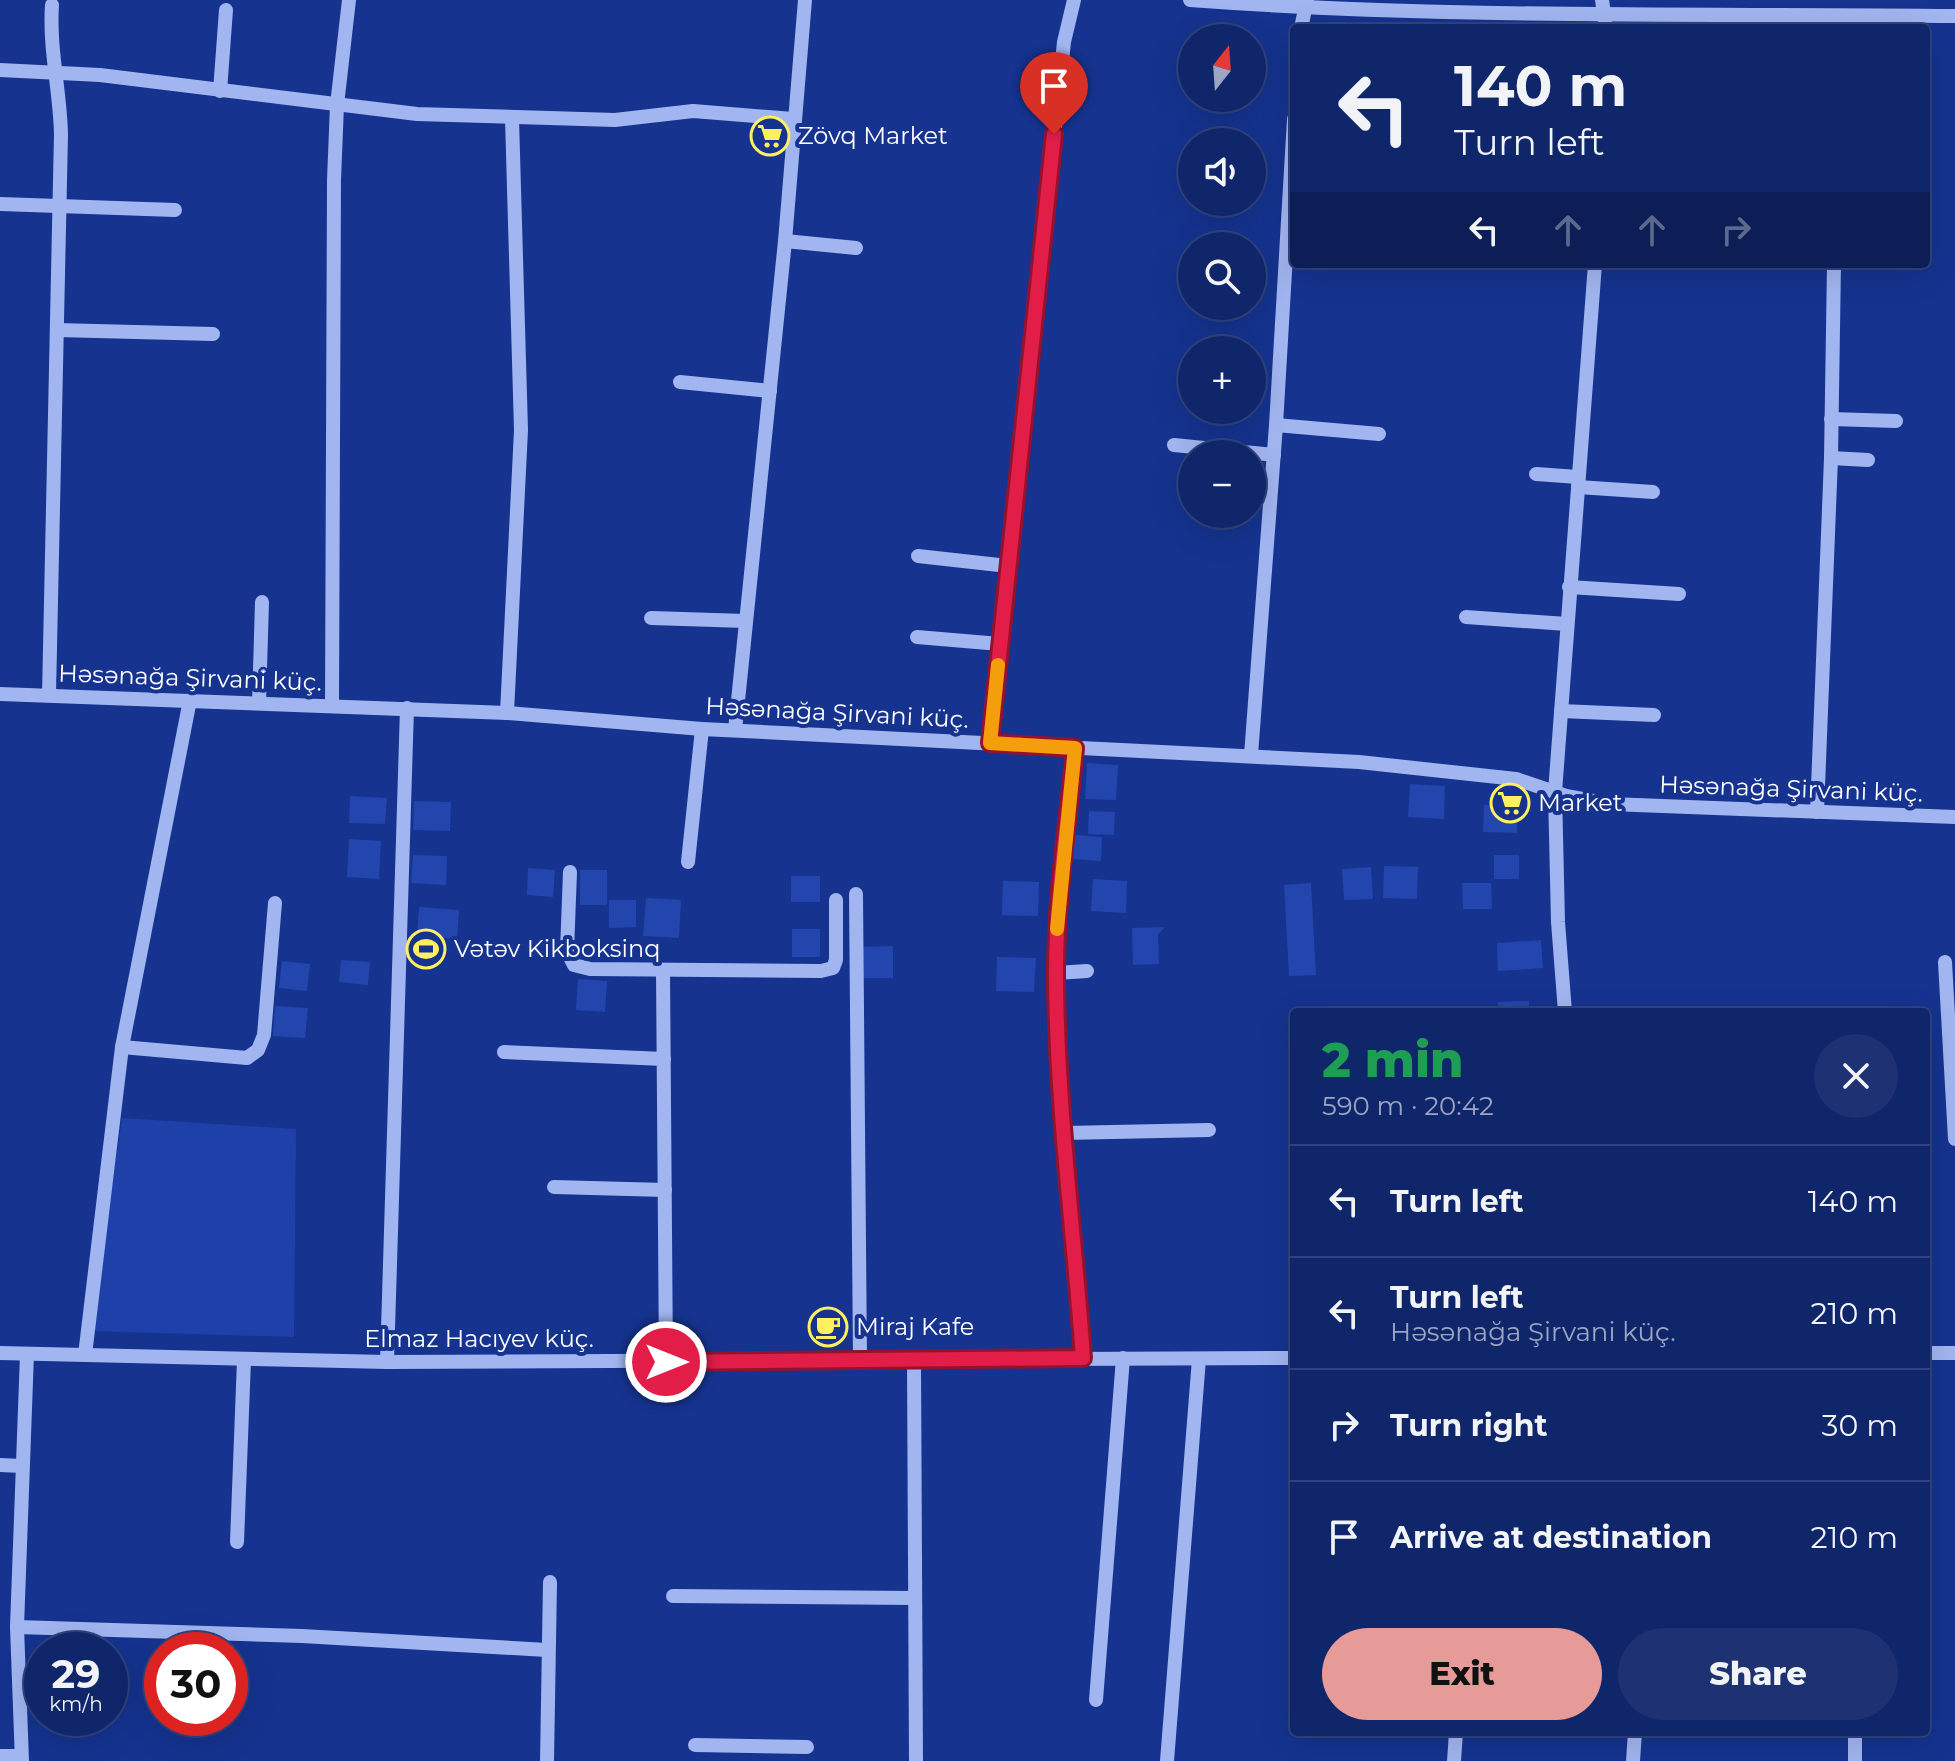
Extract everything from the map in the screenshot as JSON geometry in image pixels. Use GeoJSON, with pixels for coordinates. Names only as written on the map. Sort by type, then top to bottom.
{"type":"FeatureCollection","features":[{"type":"Feature","properties":{"kind":"street"},"geometry":{"type":"LineString","coordinates":[[332,705],[337,105],[349,0]]}},
{"type":"Feature","properties":{"kind":"street"},"geometry":{"type":"LineString","coordinates":[[735,730],[785,241],[805,0]]}},
{"type":"Feature","properties":{"kind":"street"},"geometry":{"type":"LineString","coordinates":[[990,743],[1064,42],[1074,0]]}},
{"type":"Feature","properties":{"kind":"street"},"geometry":{"type":"LineString","coordinates":[[1190,0],[1605,22],[1839,22],[1880,8],[1955,16]]}},
{"type":"Feature","properties":{"kind":"street"},"geometry":{"type":"LineString","coordinates":[[1602,0],[1605,22]]}},
{"type":"Feature","properties":{"kind":"street"},"geometry":{"type":"LineString","coordinates":[[1302,24],[1306,4]]}},
{"type":"Feature","properties":{"kind":"street"},"geometry":{"type":"LineString","coordinates":[[49,695],[60,205],[60,97],[50,35],[52,5]]}},
{"type":"Feature","properties":{"kind":"street"},"geometry":{"type":"LineString","coordinates":[[220,91],[226,10]]}},
{"type":"Feature","properties":{"kind":"street"},"geometry":{"type":"LineString","coordinates":[[0,70],[56,73],[417,114],[615,120],[693,111],[793,119]]}},
{"type":"Feature","properties":{"kind":"street"},"geometry":{"type":"LineString","coordinates":[[507,713],[521,430],[512,119]]}},
{"type":"Feature","properties":{"kind":"street"},"geometry":{"type":"LineString","coordinates":[[1251,755],[1290,187]]}},
{"type":"Feature","properties":{"kind":"street"},"geometry":{"type":"LineString","coordinates":[[0,204],[175,210]]}},
{"type":"Feature","properties":{"kind":"street"},"geometry":{"type":"LineString","coordinates":[[785,241],[856,248]]}},
{"type":"Feature","properties":{"kind":"street"},"geometry":{"type":"LineString","coordinates":[[1565,1008],[1558,922],[1555,792],[1595,268]]}},
{"type":"Feature","properties":{"kind":"street"},"geometry":{"type":"LineString","coordinates":[[1817,812],[1831,458],[1834,268]]}},
{"type":"Feature","properties":{"kind":"street"},"geometry":{"type":"LineString","coordinates":[[57,330],[213,334]]}},
{"type":"Feature","properties":{"kind":"street"},"geometry":{"type":"LineString","coordinates":[[680,382],[770,391]]}},
{"type":"Feature","properties":{"kind":"street"},"geometry":{"type":"LineString","coordinates":[[1831,419],[1896,421]]}},
{"type":"Feature","properties":{"kind":"street"},"geometry":{"type":"LineString","coordinates":[[1276,425],[1379,434]]}},
{"type":"Feature","properties":{"kind":"street"},"geometry":{"type":"LineString","coordinates":[[1174,445],[1274,455]]}},
{"type":"Feature","properties":{"kind":"street"},"geometry":{"type":"LineString","coordinates":[[1831,458],[1868,460]]}},
{"type":"Feature","properties":{"kind":"street"},"geometry":{"type":"LineString","coordinates":[[1536,474],[1653,492]]}},
{"type":"Feature","properties":{"kind":"street"},"geometry":{"type":"LineString","coordinates":[[918,556],[1008,566]]}},
{"type":"Feature","properties":{"kind":"street"},"geometry":{"type":"LineString","coordinates":[[1569,587],[1679,594]]}},
{"type":"Feature","properties":{"kind":"street"},"geometry":{"type":"LineString","coordinates":[[259,703],[262,602]]}},
{"type":"Feature","properties":{"kind":"street"},"geometry":{"type":"LineString","coordinates":[[1466,617],[1567,624]]}},
{"type":"Feature","properties":{"kind":"street"},"geometry":{"type":"LineString","coordinates":[[651,618],[746,621]]}},
{"type":"Feature","properties":{"kind":"street"},"geometry":{"type":"LineString","coordinates":[[917,637],[1000,644]]}},
{"type":"Feature","properties":{"kind":"street","name":"Həsənağa Şirvani küç."},"geometry":{"type":"LineString","coordinates":[[0,694],[407,708],[702,729],[1251,755],[1482,775],[1528,782],[1555,792],[1610,804],[1955,817]]}},
{"type":"Feature","properties":{"kind":"street"},"geometry":{"type":"LineString","coordinates":[[85,1355],[122,1047],[190,700]]}},
{"type":"Feature","properties":{"kind":"street"},"geometry":{"type":"LineString","coordinates":[[387,1362],[407,708]]}},
{"type":"Feature","properties":{"kind":"street"},"geometry":{"type":"LineString","coordinates":[[1561,711],[1654,715]]}},
{"type":"Feature","properties":{"kind":"street"},"geometry":{"type":"LineString","coordinates":[[688,862],[702,729]]}},
{"type":"Feature","properties":{"kind":"street"},"geometry":{"type":"LineString","coordinates":[[1075,748],[1057,928],[1056,973],[1064,1133],[1083,1358]]}},
{"type":"Feature","properties":{"kind":"street"},"geometry":{"type":"LineString","coordinates":[[570,872],[567,951],[574,965],[590,969],[663,972],[821,971],[833,968],[836,960],[836,900]]}},
{"type":"Feature","properties":{"kind":"street"},"geometry":{"type":"LineString","coordinates":[[856,894],[860,1360]]}},
{"type":"Feature","properties":{"kind":"street"},"geometry":{"type":"LineString","coordinates":[[122,1047],[247,1058],[258,1050],[264,1035],[275,903]]}},
{"type":"Feature","properties":{"kind":"street"},"geometry":{"type":"LineString","coordinates":[[1945,962],[1955,1139]]}},
{"type":"Feature","properties":{"kind":"street"},"geometry":{"type":"LineString","coordinates":[[1056,973],[1087,971]]}},
{"type":"Feature","properties":{"kind":"street"},"geometry":{"type":"LineString","coordinates":[[663,972],[666,1362]]}},
{"type":"Feature","properties":{"kind":"street"},"geometry":{"type":"LineString","coordinates":[[504,1052],[664,1059]]}},
{"type":"Feature","properties":{"kind":"street"},"geometry":{"type":"LineString","coordinates":[[1064,1133],[1209,1130]]}},
{"type":"Feature","properties":{"kind":"street"},"geometry":{"type":"LineString","coordinates":[[554,1187],[665,1190]]}},
{"type":"Feature","properties":{"kind":"street","name":"Elmaz Hacıyev küç."},"geometry":{"type":"LineString","coordinates":[[0,1353],[387,1362],[1290,1358]]}},
{"type":"Feature","properties":{"kind":"street"},"geometry":{"type":"LineString","coordinates":[[1930,1353],[1955,1353]]}},
{"type":"Feature","properties":{"kind":"street"},"geometry":{"type":"LineString","coordinates":[[0,1756],[22,1758],[17,1627],[27,1354]]}},
{"type":"Feature","properties":{"kind":"street"},"geometry":{"type":"LineString","coordinates":[[1096,1700],[1123,1358]]}},
{"type":"Feature","properties":{"kind":"street"},"geometry":{"type":"LineString","coordinates":[[1167,1761],[1199,1359]]}},
{"type":"Feature","properties":{"kind":"street"},"geometry":{"type":"LineString","coordinates":[[237,1542],[244,1360]]}},
{"type":"Feature","properties":{"kind":"street"},"geometry":{"type":"LineString","coordinates":[[914,1360],[916,1761]]}},
{"type":"Feature","properties":{"kind":"street"},"geometry":{"type":"LineString","coordinates":[[0,1465],[22,1466]]}},
{"type":"Feature","properties":{"kind":"street"},"geometry":{"type":"LineString","coordinates":[[547,1761],[550,1582]]}},
{"type":"Feature","properties":{"kind":"street"},"geometry":{"type":"LineString","coordinates":[[673,1596],[915,1598]]}},
{"type":"Feature","properties":{"kind":"street"},"geometry":{"type":"LineString","coordinates":[[17,1627],[302,1636],[547,1650]]}},
{"type":"Feature","properties":{"kind":"street"},"geometry":{"type":"LineString","coordinates":[[1454,1761],[1456,1736]]}},
{"type":"Feature","properties":{"kind":"street"},"geometry":{"type":"LineString","coordinates":[[1633,1761],[1635,1736]]}},
{"type":"Feature","properties":{"kind":"street"},"geometry":{"type":"LineString","coordinates":[[1855,1736],[1855,1761]]}},
{"type":"Feature","properties":{"kind":"street"},"geometry":{"type":"LineString","coordinates":[[695,1745],[767,1753],[807,1747]]}},
{"type":"Feature","properties":{"kind":"shaded area"},"geometry":{"type":"Polygon","coordinates":[[[122,1118],[296,1129],[294,1337],[91,1331],[122,1118]]]}},
{"type":"Feature","properties":{"kind":"building"},"geometry":{"type":"Polygon","coordinates":[[[1087,763],[1118,765],[1116,800],[1085,799],[1087,763]]]}},
{"type":"Feature","properties":{"kind":"building"},"geometry":{"type":"Polygon","coordinates":[[[1410,784],[1445,786],[1444,819],[1408,817],[1410,784]]]}},
{"type":"Feature","properties":{"kind":"building"},"geometry":{"type":"Polygon","coordinates":[[[350,796],[387,798],[385,824],[349,823],[350,796]]]}},
{"type":"Feature","properties":{"kind":"building"},"geometry":{"type":"Polygon","coordinates":[[[414,801],[451,802],[450,831],[413,830],[414,801]]]}},
{"type":"Feature","properties":{"kind":"building"},"geometry":{"type":"Polygon","coordinates":[[[1484,805],[1518,806],[1517,833],[1483,832],[1484,805]]]}},
{"type":"Feature","properties":{"kind":"building"},"geometry":{"type":"Polygon","coordinates":[[[1089,811],[1115,812],[1114,835],[1088,834],[1089,811]]]}},
{"type":"Feature","properties":{"kind":"building"},"geometry":{"type":"Polygon","coordinates":[[[1075,835],[1102,837],[1101,861],[1073,859],[1075,835]]]}},
{"type":"Feature","properties":{"kind":"building"},"geometry":{"type":"Polygon","coordinates":[[[349,839],[381,841],[379,879],[347,877],[349,839]]]}},
{"type":"Feature","properties":{"kind":"building"},"geometry":{"type":"Polygon","coordinates":[[[413,855],[447,856],[446,885],[411,883],[413,855]]]}},
{"type":"Feature","properties":{"kind":"building"},"geometry":{"type":"Polygon","coordinates":[[[1494,855],[1519,855],[1519,879],[1494,879],[1494,855]]]}},
{"type":"Feature","properties":{"kind":"building"},"geometry":{"type":"Polygon","coordinates":[[[1384,866],[1418,867],[1417,899],[1383,898],[1384,866]]]}},
{"type":"Feature","properties":{"kind":"building"},"geometry":{"type":"Polygon","coordinates":[[[1371,867],[1373,899],[1344,900],[1342,869],[1371,867]]]}},
{"type":"Feature","properties":{"kind":"building"},"geometry":{"type":"Polygon","coordinates":[[[528,868],[555,870],[553,897],[527,895],[528,868]]]}},
{"type":"Feature","properties":{"kind":"building"},"geometry":{"type":"Polygon","coordinates":[[[580,870],[607,870],[607,905],[580,905],[580,870]]]}},
{"type":"Feature","properties":{"kind":"building"},"geometry":{"type":"Polygon","coordinates":[[[791,876],[820,876],[820,902],[791,902],[791,876]]]}},
{"type":"Feature","properties":{"kind":"building"},"geometry":{"type":"Polygon","coordinates":[[[1093,879],[1127,881],[1126,913],[1091,911],[1093,879]]]}},
{"type":"Feature","properties":{"kind":"building"},"geometry":{"type":"Polygon","coordinates":[[[1003,881],[1039,882],[1038,916],[1002,915],[1003,881]]]}},
{"type":"Feature","properties":{"kind":"building"},"geometry":{"type":"Polygon","coordinates":[[[1311,883],[1316,975],[1289,976],[1284,885],[1311,883]]]}},
{"type":"Feature","properties":{"kind":"building"},"geometry":{"type":"Polygon","coordinates":[[[1462,883],[1491,883],[1492,909],[1463,909],[1462,883]]]}},
{"type":"Feature","properties":{"kind":"building"},"geometry":{"type":"Polygon","coordinates":[[[646,898],[681,900],[679,938],[643,936],[646,898]]]}},
{"type":"Feature","properties":{"kind":"building"},"geometry":{"type":"Polygon","coordinates":[[[609,900],[636,900],[636,927],[609,928],[609,900]]]}},
{"type":"Feature","properties":{"kind":"building"},"geometry":{"type":"Polygon","coordinates":[[[419,907],[459,910],[457,939],[417,936],[419,907]]]}},
{"type":"Feature","properties":{"kind":"building"},"geometry":{"type":"Polygon","coordinates":[[[1165,927],[1158,934],[1159,964],[1133,965],[1132,928],[1165,927]]]}},
{"type":"Feature","properties":{"kind":"building"},"geometry":{"type":"Polygon","coordinates":[[[792,929],[820,929],[820,957],[792,957],[792,929]]]}},
{"type":"Feature","properties":{"kind":"building"},"geometry":{"type":"Polygon","coordinates":[[[1541,940],[1543,968],[1498,971],[1497,943],[1541,940]]]}},
{"type":"Feature","properties":{"kind":"building"},"geometry":{"type":"Polygon","coordinates":[[[893,946],[893,978],[863,978],[862,947],[893,946]]]}},
{"type":"Feature","properties":{"kind":"building"},"geometry":{"type":"Polygon","coordinates":[[[997,957],[1036,958],[1034,992],[996,991],[997,957]]]}},
{"type":"Feature","properties":{"kind":"building"},"geometry":{"type":"Polygon","coordinates":[[[341,960],[370,962],[368,985],[339,982],[341,960]]]}},
{"type":"Feature","properties":{"kind":"building"},"geometry":{"type":"Polygon","coordinates":[[[282,961],[310,964],[307,991],[279,988],[282,961]]]}},
{"type":"Feature","properties":{"kind":"building"},"geometry":{"type":"Polygon","coordinates":[[[578,979],[607,981],[605,1012],[576,1010],[578,979]]]}},
{"type":"Feature","properties":{"kind":"building"},"geometry":{"type":"Polygon","coordinates":[[[1529,1001],[1529,1008],[1498,1008],[1498,1002],[1529,1001]]]}},
{"type":"Feature","properties":{"kind":"building"},"geometry":{"type":"Polygon","coordinates":[[[275,1006],[308,1008],[305,1038],[273,1036],[275,1006]]]}},
{"type":"Feature","properties":{"kind":"slow traffic"},"geometry":{"type":"LineString","coordinates":[[998,665],[990,743],[1075,748],[1057,929]]}},
{"type":"Feature","properties":{"kind":"place","name":"Zövq Market"},"geometry":{"type":"Point","coordinates":[770,136]}},
{"type":"Feature","properties":{"kind":"place","name":"Market"},"geometry":{"type":"Point","coordinates":[1510,803]}},
{"type":"Feature","properties":{"kind":"place","name":"Vətəv Kikboksinq"},"geometry":{"type":"Point","coordinates":[426,949]}},
{"type":"Feature","properties":{"kind":"place","name":"Miraj Kafe"},"geometry":{"type":"Point","coordinates":[828,1327]}},
{"type":"Feature","properties":{"kind":"route"},"geometry":{"type":"LineString","coordinates":[[666,1362],[1083,1358],[1064,1133],[1056,973],[1057,928],[1075,748],[990,743],[1054,134]]}}]}
